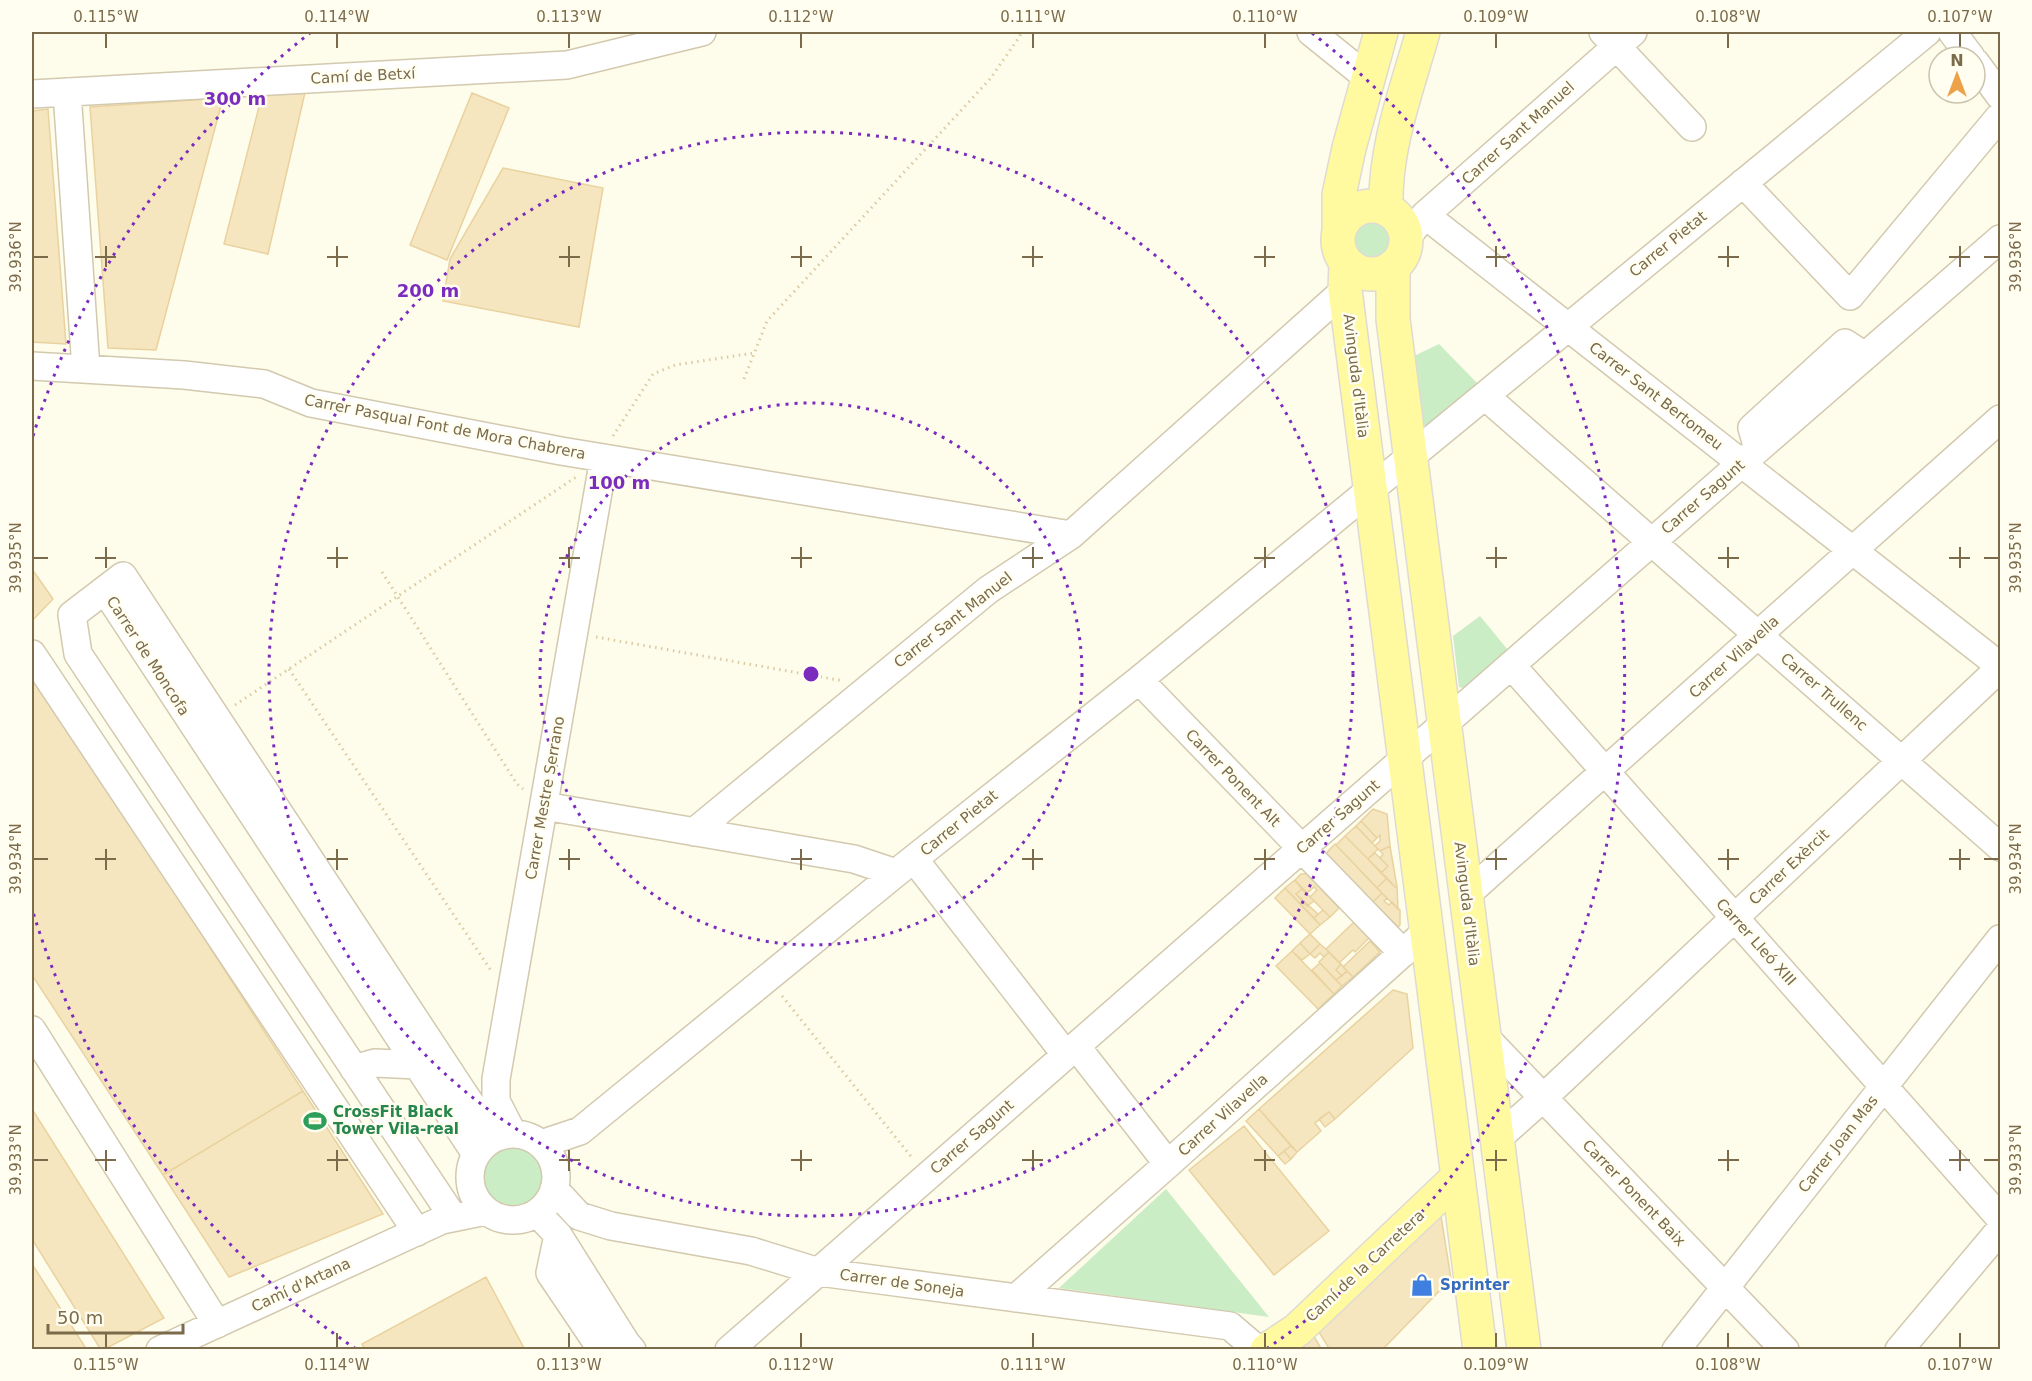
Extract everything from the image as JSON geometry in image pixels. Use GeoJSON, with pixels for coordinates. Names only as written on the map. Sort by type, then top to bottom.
{"type":"FeatureCollection","features":[{"type":"Feature","properties":{"kind":"main road","name":"Avinguda d'Itàlia"},"geometry":{"type":"LineString","coordinates":[[1381,32],[1349,148],[1339,195],[1338,247],[1346,277],[1480,1350]]}},
{"type":"Feature","properties":{"kind":"main road"},"geometry":{"type":"LineString","coordinates":[[1386,209],[1385,184],[1389,158],[1423,32]]}},
{"type":"Feature","properties":{"kind":"main road"},"geometry":{"type":"LineString","coordinates":[[1339,229],[1344,219],[1353,211],[1375,206],[1386,209],[1401,221],[1416,227],[1400,260],[1393,268],[1383,273],[1364,274],[1354,270],[1346,277]]}},
{"type":"Feature","properties":{"kind":"main road","name":"Avinguda d'Itàlia"},"geometry":{"type":"LineString","coordinates":[[1393,268],[1393,319],[1524,1350]]}},
{"type":"Feature","properties":{"kind":"main road","name":"Camí de la Carretera"},"geometry":{"type":"LineString","coordinates":[[1267,1350],[1297,1330],[1458,1177]]}},
{"type":"Feature","properties":{"kind":"street","name":"Camí de Betxí"},"geometry":{"type":"LineString","coordinates":[[32,94],[567,65],[695,32]]}},
{"type":"Feature","properties":{"kind":"street"},"geometry":{"type":"LineString","coordinates":[[1311,32],[1368,78]]}},
{"type":"Feature","properties":{"kind":"street","name":"Carrer Pietat"},"geometry":{"type":"LineString","coordinates":[[1410,458],[1927,32]]}},
{"type":"Feature","properties":{"kind":"street"},"geometry":{"type":"LineString","coordinates":[[1952,32],[1962,45]]}},
{"type":"Feature","properties":{"kind":"street"},"geometry":{"type":"LineString","coordinates":[[1617,36],[1692,127]]}},
{"type":"Feature","properties":{"kind":"street","name":"Carrer Sant Manuel"},"geometry":{"type":"LineString","coordinates":[[1416,227],[1617,36]]}},
{"type":"Feature","properties":{"kind":"street"},"geometry":{"type":"LineString","coordinates":[[1987,78],[2001,96]]}},
{"type":"Feature","properties":{"kind":"street"},"geometry":{"type":"LineString","coordinates":[[67,92],[86,369]]}},
{"type":"Feature","properties":{"kind":"street"},"geometry":{"type":"LineString","coordinates":[[1743,183],[1850,296],[2001,116]]}},
{"type":"Feature","properties":{"kind":"street","name":"Carrer Sant Bertomeu"},"geometry":{"type":"LineString","coordinates":[[1416,227],[1568,327],[1750,456],[1853,551],[2001,667]]}},
{"type":"Feature","properties":{"kind":"street","name":"Carrer Sagunt"},"geometry":{"type":"LineString","coordinates":[[729,1350],[1405,757],[2001,239]]}},
{"type":"Feature","properties":{"kind":"street","name":"Carrer Sant Manuel"},"geometry":{"type":"LineString","coordinates":[[694,832],[988,590],[1071,535],[1346,277]]}},
{"type":"Feature","properties":{"kind":"street","name":"Carrer Pasqual Font de Mora Chabrera"},"geometry":{"type":"LineString","coordinates":[[32,366],[184,375],[264,384],[310,403],[604,458],[1071,535]]}},
{"type":"Feature","properties":{"kind":"street","name":"Carrer Trullenc"},"geometry":{"type":"LineString","coordinates":[[1485,396],[2001,847]]}},
{"type":"Feature","properties":{"kind":"street","name":"Carrer Vilavella"},"geometry":{"type":"LineString","coordinates":[[1466,895],[2001,419]]}},
{"type":"Feature","properties":{"kind":"street","name":"Carrer Mestre Serrano"},"geometry":{"type":"LineString","coordinates":[[494,1142],[496,1079],[604,458]]}},
{"type":"Feature","properties":{"kind":"street"},"geometry":{"type":"LineString","coordinates":[[1371,489],[1410,458]]}},
{"type":"Feature","properties":{"kind":"street","name":"Carrer Pietat"},"geometry":{"type":"LineString","coordinates":[[540,1144],[580,1131],[905,866],[1139,680],[1371,489]]}},
{"type":"Feature","properties":{"kind":"street","name":"Carrer de Moncofa"},"geometry":{"type":"LineString","coordinates":[[123,576],[216,718],[494,1142],[417,1065],[105,590],[123,576]]}},
{"type":"Feature","properties":{"kind":"street"},"geometry":{"type":"LineString","coordinates":[[105,590],[72,615],[78,654],[354,1069],[446,1216]]}},
{"type":"Feature","properties":{"kind":"street"},"geometry":{"type":"LineString","coordinates":[[32,654],[417,1232]]}},
{"type":"Feature","properties":{"kind":"street","name":"Carrer Lleó XIII"},"geometry":{"type":"LineString","coordinates":[[1511,665],[2001,1218]]}},
{"type":"Feature","properties":{"kind":"street","name":"Carrer Exèrcit"},"geometry":{"type":"LineString","coordinates":[[1498,1138],[2001,667]]}},
{"type":"Feature","properties":{"kind":"street","name":"Carrer Ponent Alt"},"geometry":{"type":"LineString","coordinates":[[1139,680],[1403,953]]}},
{"type":"Feature","properties":{"kind":"street"},"geometry":{"type":"LineString","coordinates":[[543,806],[905,866],[1071,1051],[1168,1164]]}},
{"type":"Feature","properties":{"kind":"street","name":"Carrer Vilavella"},"geometry":{"type":"LineString","coordinates":[[1016,1298],[1427,931]]}},
{"type":"Feature","properties":{"kind":"street","name":"Carrer Joan Mas"},"geometry":{"type":"LineString","coordinates":[[1676,1350],[2001,939]]}},
{"type":"Feature","properties":{"kind":"street"},"geometry":{"type":"LineString","coordinates":[[32,1030],[217,1324]]}},
{"type":"Feature","properties":{"kind":"street","name":"Carrer Ponent Baix"},"geometry":{"type":"LineString","coordinates":[[1484,1036],[1785,1350]]}},
{"type":"Feature","properties":{"kind":"street"},"geometry":{"type":"LineString","coordinates":[[354,1069],[375,1064],[417,1065]]}},
{"type":"Feature","properties":{"kind":"street"},"geometry":{"type":"LineString","coordinates":[[528,1137],[540,1144],[549,1153],[556,1177],[548,1203],[525,1218],[512,1220],[498,1218],[486,1211],[476,1200],[471,1186],[470,1170],[494,1142],[528,1137]]}},
{"type":"Feature","properties":{"kind":"street","name":"Camí d'Artana"},"geometry":{"type":"LineString","coordinates":[[160,1350],[417,1232],[446,1216],[471,1186]]}},
{"type":"Feature","properties":{"kind":"street","name":"Carrer de Soneja"},"geometry":{"type":"LineString","coordinates":[[554,1189],[579,1216],[611,1226],[751,1251],[819,1272],[1230,1326],[1258,1350]]}},
{"type":"Feature","properties":{"kind":"street","name":"Camí d'Artana"},"geometry":{"type":"LineString","coordinates":[[446,1216],[486,1211]]}},
{"type":"Feature","properties":{"kind":"street"},"geometry":{"type":"LineString","coordinates":[[537,1212],[558,1235],[632,1350]]}},
{"type":"Feature","properties":{"kind":"street"},"geometry":{"type":"LineString","coordinates":[[1914,1344],[2001,1230]]}},
{"type":"Feature","properties":{"kind":"street"},"geometry":{"type":"LineString","coordinates":[[558,1235],[550,1273],[602,1350]]}},
{"type":"Feature","properties":{"kind":"path"},"geometry":{"type":"LineString","coordinates":[[744,379],[767,321],[990,79],[1021,32]]}},
{"type":"Feature","properties":{"kind":"path"},"geometry":{"type":"LineString","coordinates":[[216,718],[604,458],[612,437],[653,374],[675,365],[754,353]]}},
{"type":"Feature","properties":{"kind":"path"},"geometry":{"type":"LineString","coordinates":[[381,572],[517,784],[543,806]]}},
{"type":"Feature","properties":{"kind":"path"},"geometry":{"type":"LineString","coordinates":[[574,633],[870,686]]}},
{"type":"Feature","properties":{"kind":"path"},"geometry":{"type":"LineString","coordinates":[[289,669],[510,999]]}},
{"type":"Feature","properties":{"kind":"path"},"geometry":{"type":"LineString","coordinates":[[767,978],[927,1176]]}},
{"type":"Feature","properties":{"kind":"green space"},"geometry":{"type":"Polygon","coordinates":[[[1371,219],[1379,220],[1385,225],[1390,231],[1390,247],[1385,253],[1379,258],[1371,259],[1363,258],[1357,253],[1352,247],[1351,239],[1352,231],[1357,225],[1363,220],[1371,219]]]}},
{"type":"Feature","properties":{"kind":"green space"},"geometry":{"type":"Polygon","coordinates":[[[1439,344],[1478,384],[1435,423],[1426,426],[1421,422],[1412,357],[1439,344]]]}},
{"type":"Feature","properties":{"kind":"green space"},"geometry":{"type":"Polygon","coordinates":[[[1480,616],[1508,650],[1463,688],[1459,687],[1453,636],[1480,616]]]}},
{"type":"Feature","properties":{"kind":"green space"},"geometry":{"type":"Polygon","coordinates":[[[512,1146],[525,1149],[536,1156],[543,1167],[546,1180],[543,1193],[536,1204],[525,1211],[512,1214],[499,1211],[488,1204],[481,1193],[478,1180],[481,1167],[488,1156],[499,1149],[512,1146]]]}},
{"type":"Feature","properties":{"kind":"green space"},"geometry":{"type":"Polygon","coordinates":[[[1166,1189],[1269,1317],[1059,1288],[1166,1189]]]}},
{"type":"Feature","properties":{"kind":"building"},"geometry":{"type":"Polygon","coordinates":[[[306,88],[268,254],[224,244],[263,91],[306,88]]]}},
{"type":"Feature","properties":{"kind":"building"},"geometry":{"type":"Polygon","coordinates":[[[472,93],[509,108],[447,260],[410,245],[472,93]]]}},
{"type":"Feature","properties":{"kind":"building"},"geometry":{"type":"Polygon","coordinates":[[[223,98],[156,350],[108,348],[90,107],[223,98]]]}},
{"type":"Feature","properties":{"kind":"building"},"geometry":{"type":"Polygon","coordinates":[[[48,109],[66,344],[32,342],[32,111],[48,109]]]}},
{"type":"Feature","properties":{"kind":"building"},"geometry":{"type":"Polygon","coordinates":[[[503,168],[603,188],[579,327],[443,301],[450,259],[503,168]]]}},
{"type":"Feature","properties":{"kind":"building"},"geometry":{"type":"Polygon","coordinates":[[[32,569],[53,599],[32,621],[32,569]]]}},
{"type":"Feature","properties":{"kind":"building"},"geometry":{"type":"Polygon","coordinates":[[[36,679],[303,1091],[163,1175],[32,975],[32,682],[36,679]]]}},
{"type":"Feature","properties":{"kind":"building"},"geometry":{"type":"Polygon","coordinates":[[[1373,809],[1387,814],[1390,846],[1380,851],[1375,846],[1380,841],[1380,835],[1377,838],[1361,821],[1373,809]]]}},
{"type":"Feature","properties":{"kind":"building"},"geometry":{"type":"Polygon","coordinates":[[[1361,821],[1377,838],[1372,843],[1356,826],[1361,821]]]}},
{"type":"Feature","properties":{"kind":"building"},"geometry":{"type":"Polygon","coordinates":[[[1356,826],[1378,849],[1368,859],[1345,836],[1356,826]]]}},
{"type":"Feature","properties":{"kind":"building"},"geometry":{"type":"Polygon","coordinates":[[[1345,836],[1387,878],[1377,888],[1336,845],[1345,836]]]}},
{"type":"Feature","properties":{"kind":"building"},"geometry":{"type":"Polygon","coordinates":[[[1335,844],[1382,893],[1373,902],[1327,854],[1335,844]]]}},
{"type":"Feature","properties":{"kind":"building"},"geometry":{"type":"Polygon","coordinates":[[[1390,846],[1397,887],[1381,873],[1388,866],[1380,858],[1383,854],[1380,851],[1390,846]]]}},
{"type":"Feature","properties":{"kind":"building"},"geometry":{"type":"Polygon","coordinates":[[[1375,853],[1388,866],[1381,873],[1368,859],[1375,853]]]}},
{"type":"Feature","properties":{"kind":"building"},"geometry":{"type":"Polygon","coordinates":[[[1301,874],[1307,874],[1339,908],[1330,917],[1310,897],[1317,890],[1314,887],[1307,893],[1295,880],[1301,874]]]}},
{"type":"Feature","properties":{"kind":"building"},"geometry":{"type":"Polygon","coordinates":[[[1387,878],[1397,887],[1398,909],[1377,888],[1387,878]]]}},
{"type":"Feature","properties":{"kind":"building"},"geometry":{"type":"Polygon","coordinates":[[[1295,880],[1302,889],[1296,894],[1318,914],[1314,918],[1285,888],[1295,880]]]}},
{"type":"Feature","properties":{"kind":"building"},"geometry":{"type":"Polygon","coordinates":[[[1285,888],[1320,925],[1310,934],[1275,898],[1285,888]]]}},
{"type":"Feature","properties":{"kind":"building"},"geometry":{"type":"Polygon","coordinates":[[[1285,888],[1320,925],[1310,934],[1275,898],[1285,888]]]}},
{"type":"Feature","properties":{"kind":"building"},"geometry":{"type":"Polygon","coordinates":[[[1302,889],[1314,901],[1307,906],[1296,894],[1302,889]]]}},
{"type":"Feature","properties":{"kind":"building"},"geometry":{"type":"Polygon","coordinates":[[[1382,893],[1387,898],[1384,901],[1389,905],[1392,902],[1400,910],[1398,927],[1373,902],[1382,893]]]}},
{"type":"Feature","properties":{"kind":"building"},"geometry":{"type":"Polygon","coordinates":[[[1323,910],[1330,917],[1320,925],[1314,918],[1323,910]]]}},
{"type":"Feature","properties":{"kind":"building"},"geometry":{"type":"Polygon","coordinates":[[[1354,922],[1369,938],[1339,963],[1326,949],[1354,922]]]}},
{"type":"Feature","properties":{"kind":"building"},"geometry":{"type":"Polygon","coordinates":[[[1310,934],[1320,944],[1310,954],[1300,943],[1310,934]]]}},
{"type":"Feature","properties":{"kind":"building"},"geometry":{"type":"Polygon","coordinates":[[[1370,941],[1380,952],[1353,977],[1343,967],[1370,941]]]}},
{"type":"Feature","properties":{"kind":"building"},"geometry":{"type":"Polygon","coordinates":[[[1300,943],[1310,954],[1302,960],[1292,951],[1300,943]]]}},
{"type":"Feature","properties":{"kind":"building"},"geometry":{"type":"Polygon","coordinates":[[[1320,944],[1329,952],[1324,957],[1320,953],[1315,958],[1310,954],[1320,944]]]}},
{"type":"Feature","properties":{"kind":"building"},"geometry":{"type":"Polygon","coordinates":[[[1292,951],[1334,994],[1318,1009],[1276,966],[1292,951]]]}},
{"type":"Feature","properties":{"kind":"building"},"geometry":{"type":"Polygon","coordinates":[[[1329,952],[1341,964],[1336,970],[1342,976],[1336,980],[1319,962],[1329,952]]]}},
{"type":"Feature","properties":{"kind":"building"},"geometry":{"type":"Polygon","coordinates":[[[1320,963],[1342,986],[1334,994],[1312,970],[1320,963]]]}},
{"type":"Feature","properties":{"kind":"building"},"geometry":{"type":"Polygon","coordinates":[[[1341,964],[1347,971],[1342,976],[1336,970],[1341,964]]]}},
{"type":"Feature","properties":{"kind":"building"},"geometry":{"type":"Polygon","coordinates":[[[1347,971],[1353,977],[1342,986],[1336,980],[1347,971]]]}},
{"type":"Feature","properties":{"kind":"building"},"geometry":{"type":"Polygon","coordinates":[[[1393,990],[1407,994],[1413,1048],[1335,1119],[1329,1112],[1315,1123],[1321,1131],[1297,1152],[1259,1109],[1393,990]]]}},
{"type":"Feature","properties":{"kind":"building"},"geometry":{"type":"Polygon","coordinates":[[[303,1091],[383,1214],[229,1277],[163,1175],[303,1091]]]}},
{"type":"Feature","properties":{"kind":"building"},"geometry":{"type":"Polygon","coordinates":[[[32,1109],[164,1318],[103,1350],[32,1239],[32,1109]]]}},
{"type":"Feature","properties":{"kind":"building"},"geometry":{"type":"Polygon","coordinates":[[[1259,1109],[1291,1146],[1278,1156],[1246,1121],[1259,1109]]]}},
{"type":"Feature","properties":{"kind":"building"},"geometry":{"type":"Polygon","coordinates":[[[1329,1112],[1335,1119],[1325,1127],[1319,1119],[1329,1112]]]}},
{"type":"Feature","properties":{"kind":"building"},"geometry":{"type":"Polygon","coordinates":[[[1244,1126],[1329,1231],[1274,1275],[1189,1170],[1244,1126]]]}},
{"type":"Feature","properties":{"kind":"building"},"geometry":{"type":"Polygon","coordinates":[[[1291,1146],[1297,1152],[1291,1159],[1284,1151],[1291,1146]]]}},
{"type":"Feature","properties":{"kind":"building"},"geometry":{"type":"Polygon","coordinates":[[[1284,1151],[1291,1159],[1285,1164],[1278,1156],[1284,1151]]]}},
{"type":"Feature","properties":{"kind":"building"},"geometry":{"type":"Polygon","coordinates":[[[1441,1216],[1451,1279],[1382,1350],[1330,1350],[1317,1329],[1441,1216]]]}},
{"type":"Feature","properties":{"kind":"building"},"geometry":{"type":"Polygon","coordinates":[[[32,1264],[87,1350],[32,1350],[32,1264]]]}},
{"type":"Feature","properties":{"kind":"building"},"geometry":{"type":"Polygon","coordinates":[[[486,1277],[525,1350],[365,1350],[362,1344],[486,1277]]]}},
{"type":"Feature","properties":{"kind":"building"},"geometry":{"type":"Polygon","coordinates":[[[1313,1335],[1322,1350],[1289,1350],[1313,1335]]]}},
{"type":"Feature","properties":{"kind":"place","name":"CrossFit Black Tower Vila-real"},"geometry":{"type":"Point","coordinates":[315,1121]}},
{"type":"Feature","properties":{"kind":"place","name":"Sprinter"},"geometry":{"type":"Point","coordinates":[1422,1285]}}]}
